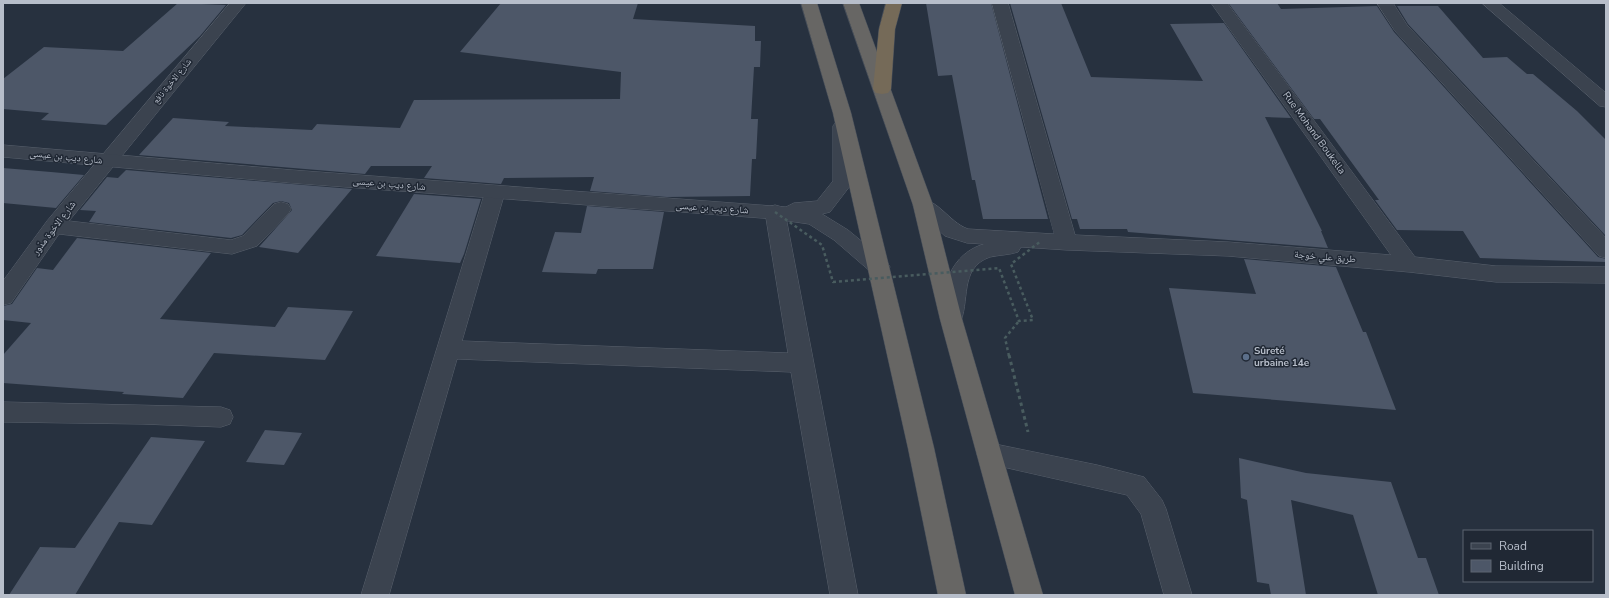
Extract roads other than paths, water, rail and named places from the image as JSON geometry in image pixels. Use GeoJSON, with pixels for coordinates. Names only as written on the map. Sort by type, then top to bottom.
{"type":"FeatureCollection","features":[{"type":"Feature","properties":{"kind":"highway"},"geometry":{"type":"LineString","coordinates":[[809,3],[842,113],[921,448],[952,595]]}},
{"type":"Feature","properties":{"kind":"highway"},"geometry":{"type":"LineString","coordinates":[[851,3],[923,205],[951,318],[1029,595]]}},
{"type":"Feature","properties":{"kind":"highway"},"geometry":{"type":"LineString","coordinates":[[882,89],[887,29],[894,3]]}},
{"type":"Feature","properties":{"kind":"street","name":"شارع الاخوة نافع"},"geometry":{"type":"LineString","coordinates":[[108,161],[238,3]]}},
{"type":"Feature","properties":{"kind":"street"},"geometry":{"type":"LineString","coordinates":[[1000,3],[1067,243]]}},
{"type":"Feature","properties":{"kind":"street","name":"Rue Mohand Boukella"},"geometry":{"type":"LineString","coordinates":[[1219,3],[1409,264]]}},
{"type":"Feature","properties":{"kind":"street"},"geometry":{"type":"LineString","coordinates":[[1385,3],[1401,28],[1606,250]]}},
{"type":"Feature","properties":{"kind":"street"},"geometry":{"type":"LineString","coordinates":[[1490,3],[1606,102]]}},
{"type":"Feature","properties":{"kind":"street"},"geometry":{"type":"LineString","coordinates":[[775,212],[823,207],[843,182],[842,113]]}},
{"type":"Feature","properties":{"kind":"street","name":"شارع ديب بن عيسى"},"geometry":{"type":"LineString","coordinates":[[3,151],[108,161],[495,192],[775,212]]}},
{"type":"Feature","properties":{"kind":"street","name":"شارع الاخوة مدّور"},"geometry":{"type":"LineString","coordinates":[[3,297],[54,226],[108,161]]}},
{"type":"Feature","properties":{"kind":"street"},"geometry":{"type":"LineString","coordinates":[[376,595],[495,192]]}},
{"type":"Feature","properties":{"kind":"street"},"geometry":{"type":"LineString","coordinates":[[923,205],[952,231],[967,236],[1042,241]]}},
{"type":"Feature","properties":{"kind":"street"},"geometry":{"type":"LineString","coordinates":[[54,226],[232,247],[250,241],[281,209]]}},
{"type":"Feature","properties":{"kind":"street"},"geometry":{"type":"LineString","coordinates":[[775,212],[814,218],[841,235],[879,267]]}},
{"type":"Feature","properties":{"kind":"street"},"geometry":{"type":"LineString","coordinates":[[775,212],[800,363],[844,595]]}},
{"type":"Feature","properties":{"kind":"street"},"geometry":{"type":"LineString","coordinates":[[951,318],[958,276],[968,261],[984,252],[1042,241]]}},
{"type":"Feature","properties":{"kind":"street","name":"طريق علي خوجة"},"geometry":{"type":"LineString","coordinates":[[1042,241],[1228,249],[1409,264],[1496,274],[1606,275]]}},
{"type":"Feature","properties":{"kind":"street"},"geometry":{"type":"LineString","coordinates":[[448,350],[800,363]]}},
{"type":"Feature","properties":{"kind":"street"},"geometry":{"type":"LineString","coordinates":[[3,412],[142,414],[222,418]]}},
{"type":"Feature","properties":{"kind":"street"},"geometry":{"type":"LineString","coordinates":[[990,454],[1135,485],[1153,509],[1178,595]]}},
{"type":"Feature","properties":{"kind":"place","name":"Sûreté urbaine 14e"},"geometry":{"type":"Point","coordinates":[1246,357]}}]}
